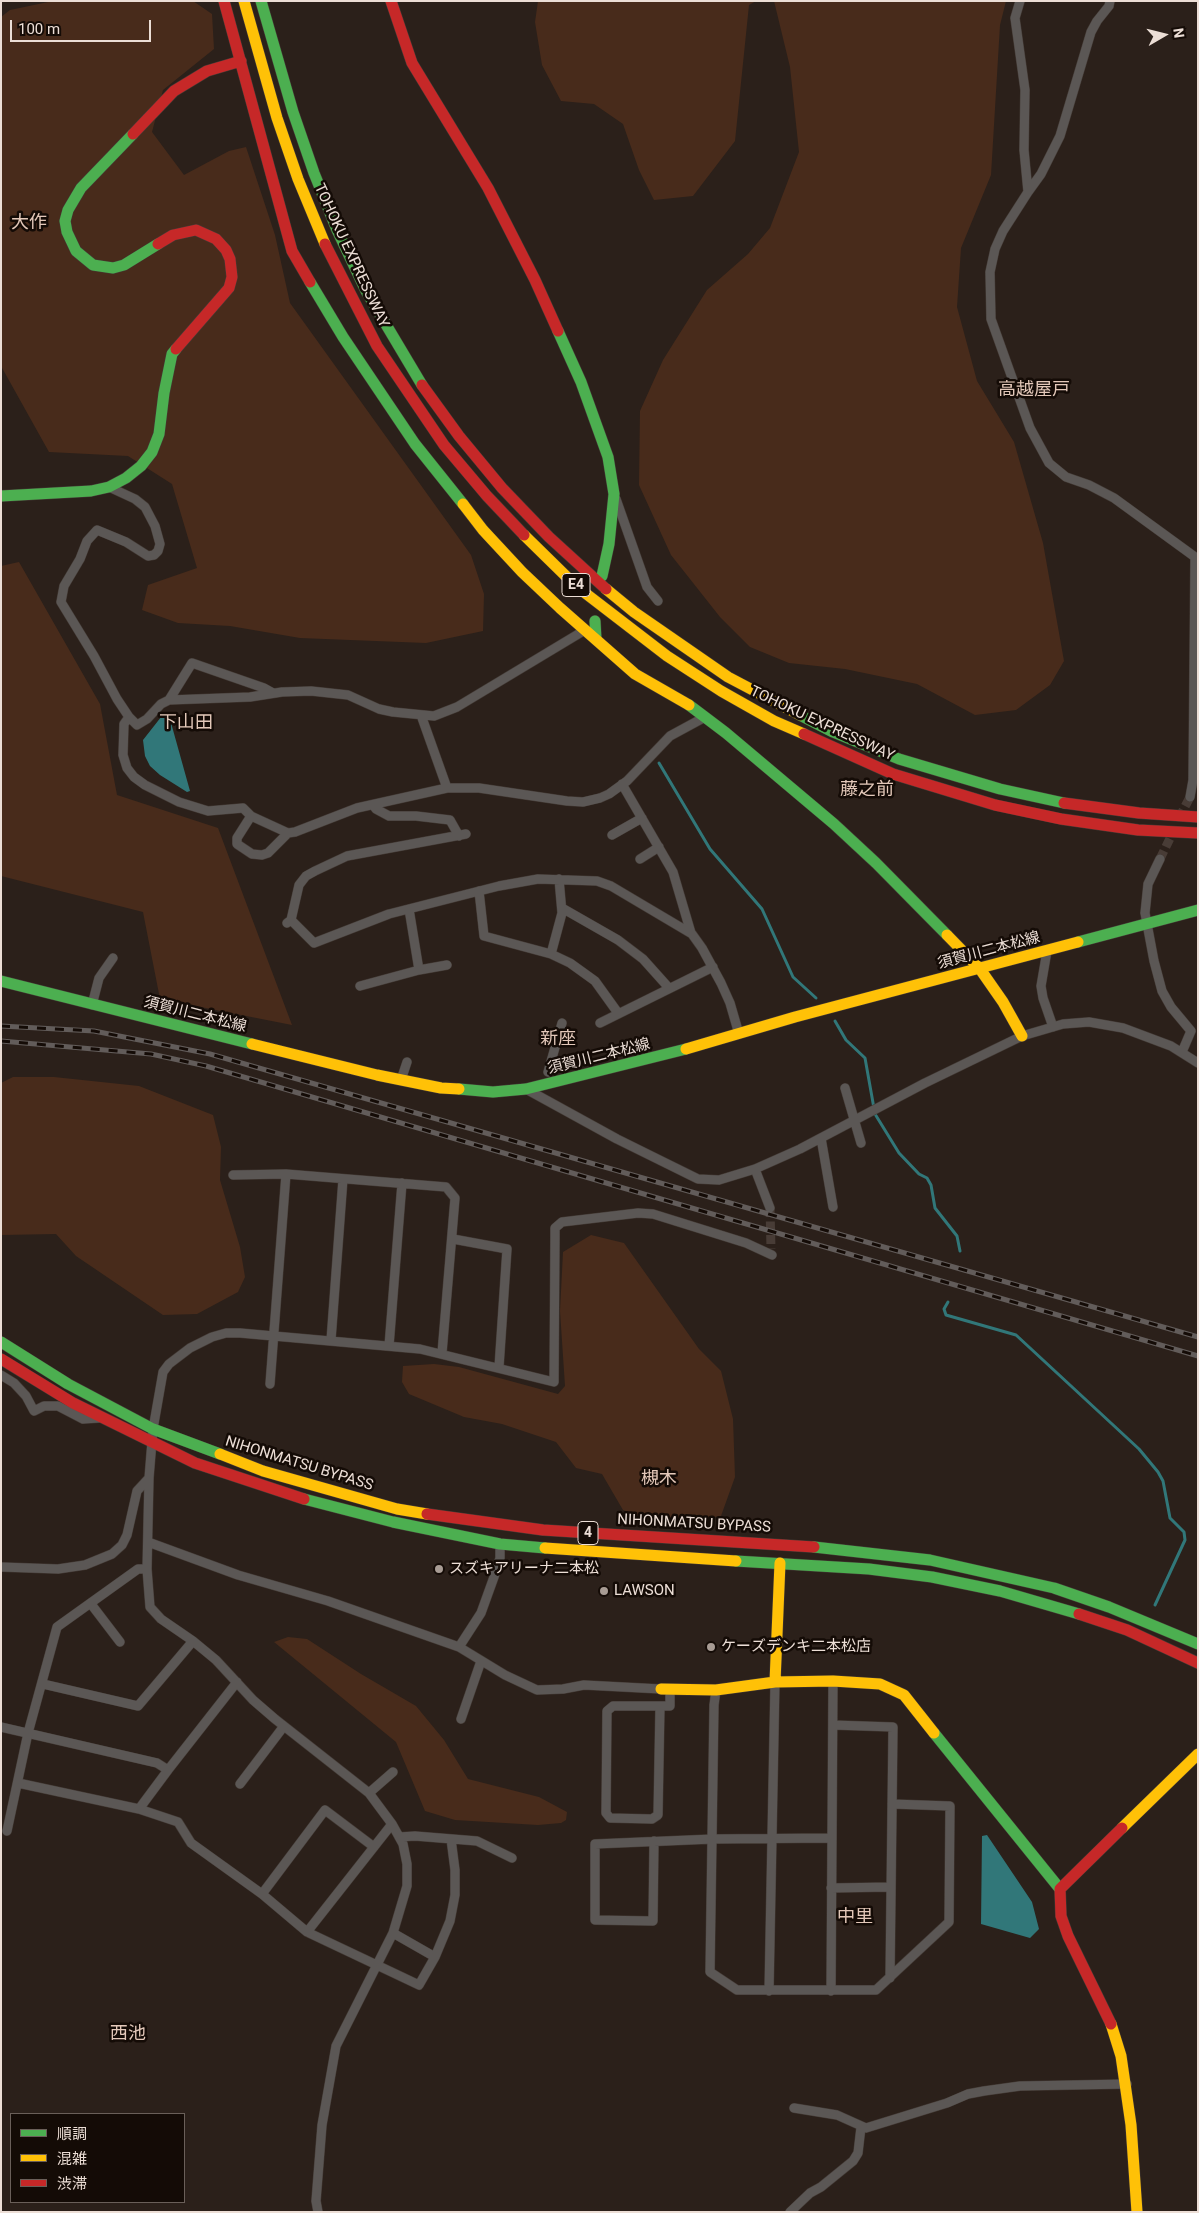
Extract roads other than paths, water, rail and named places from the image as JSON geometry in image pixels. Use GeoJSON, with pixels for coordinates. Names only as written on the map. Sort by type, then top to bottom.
{"type":"FeatureCollection","features":[{"type":"Feature","properties":{"kind":"main road"},"geometry":{"type":"LineString","coordinates":[[224,1],[292,251],[325,309],[415,444],[473,516],[522,572],[635,674],[685,702],[705,717],[834,824],[876,863],[980,969],[1003,1002],[1022,1036]]}},
{"type":"Feature","properties":{"kind":"main road","name":"TOHOKU EXPRESSWAY"},"geometry":{"type":"LineString","coordinates":[[244,1],[275,110],[298,179],[320,234],[350,298],[378,346],[444,445],[487,496],[535,547],[576,586],[667,656],[721,691],[774,721],[893,774],[995,805],[1061,819],[1138,830],[1198,834]]}},
{"type":"Feature","properties":{"kind":"main road","name":"TOHOKU EXPRESSWAY"},"geometry":{"type":"LineString","coordinates":[[261,1],[290,103],[314,174],[337,230],[384,322],[424,388],[465,444],[502,488],[549,538],[591,577],[634,612],[728,677],[833,732],[899,759],[991,787],[1064,803],[1139,813],[1198,817]]}},
{"type":"Feature","properties":{"kind":"main road"},"geometry":{"type":"LineString","coordinates":[[391,1],[412,62],[488,188],[559,332],[602,436],[608,457],[614,494],[609,544],[602,576]]}},
{"type":"Feature","properties":{"kind":"main road"},"geometry":{"type":"LineString","coordinates":[[1,496],[91,491],[109,487],[126,478],[141,466],[152,452],[159,434],[164,392],[172,354],[188,333],[229,288],[232,268],[226,250],[216,239],[196,230],[185,231],[172,235],[124,265],[113,268],[93,265],[82,257],[71,243],[65,221],[68,210],[81,188],[174,92],[207,71],[241,61]]}},
{"type":"Feature","properties":{"kind":"main road"},"geometry":{"type":"LineString","coordinates":[[595,621],[596,639]]}},
{"type":"Feature","properties":{"kind":"main road","name":"須賀川二本松線"},"geometry":{"type":"LineString","coordinates":[[1,981],[401,1080],[449,1089],[493,1092],[526,1089],[664,1056],[795,1017],[1198,910]]}},
{"type":"Feature","properties":{"kind":"main road","name":"NIHONMATSU BYPASS"},"geometry":{"type":"LineString","coordinates":[[1,1342],[68,1384],[153,1429],[263,1471],[397,1509],[460,1520],[543,1530],[830,1547],[930,1560],[1054,1588],[1109,1606],[1198,1644]]}},
{"type":"Feature","properties":{"kind":"main road","name":"NIHONMATSU BYPASS"},"geometry":{"type":"LineString","coordinates":[[1,1359],[73,1402],[195,1463],[324,1505],[393,1522],[500,1544],[642,1556],[904,1572],[1000,1591],[1052,1605],[1127,1630],[1198,1662]]}},
{"type":"Feature","properties":{"kind":"main road"},"geometry":{"type":"LineString","coordinates":[[775,1682],[780,1563]]}},
{"type":"Feature","properties":{"kind":"main road"},"geometry":{"type":"LineString","coordinates":[[665,1689],[716,1690],[775,1682],[833,1681],[880,1684],[904,1695],[1060,1889],[1061,1916],[1068,1936],[1110,2021],[1121,2056],[1126,2084],[1137,2212]]}},
{"type":"Feature","properties":{"kind":"main road"},"geometry":{"type":"LineString","coordinates":[[1060,1889],[1198,1754]]}},
{"type":"Feature","properties":{"kind":"street"},"geometry":{"type":"LineString","coordinates":[[1020,1],[1015,18],[1025,90],[1024,150],[1028,192]]}},
{"type":"Feature","properties":{"kind":"street"},"geometry":{"type":"LineString","coordinates":[[1110,1],[1109,6],[1091,32],[1060,136],[1041,174],[1003,231],[995,249],[990,272],[991,319],[1030,428],[1049,463],[1066,477],[1089,485],[1114,498],[1195,556],[1195,786],[1190,797]]}},
{"type":"Feature","properties":{"kind":"street"},"geometry":{"type":"LineString","coordinates":[[109,487],[135,499],[144,507],[155,526],[160,544],[158,550],[154,555],[148,556],[118,538],[97,530],[87,540],[80,559],[64,586],[61,602],[135,724],[139,724],[147,719],[161,704],[169,700],[250,697],[273,693],[311,691],[348,695],[379,709],[420,716],[434,716],[457,707],[586,630]]}},
{"type":"Feature","properties":{"kind":"street"},"geometry":{"type":"LineString","coordinates":[[614,494],[647,587],[658,602]]}},
{"type":"Feature","properties":{"kind":"street"},"geometry":{"type":"LineString","coordinates":[[169,700],[192,663],[264,688],[273,693]]}},
{"type":"Feature","properties":{"kind":"street"},"geometry":{"type":"LineString","coordinates":[[420,716],[447,788]]}},
{"type":"Feature","properties":{"kind":"street"},"geometry":{"type":"LineString","coordinates":[[129,717],[124,724],[123,755],[127,768],[134,777],[157,792],[208,811],[243,808],[251,816],[288,833],[295,832],[347,811],[447,788],[479,788],[583,802],[609,794],[622,784],[670,736],[705,717]]}},
{"type":"Feature","properties":{"kind":"street"},"geometry":{"type":"LineString","coordinates":[[622,784],[673,872],[692,934],[713,967],[730,1003],[739,1034]]}},
{"type":"Feature","properties":{"kind":"street"},"geometry":{"type":"LineString","coordinates":[[372,805],[389,816],[416,816],[450,820],[463,835],[348,856],[306,876],[299,886],[289,922],[314,944],[374,919],[479,890],[538,879],[597,881],[611,886],[692,934]]}},
{"type":"Feature","properties":{"kind":"street"},"geometry":{"type":"LineString","coordinates":[[251,816],[236,838],[238,844],[252,854],[268,853],[288,833]]}},
{"type":"Feature","properties":{"kind":"street"},"geometry":{"type":"LineString","coordinates":[[612,836],[642,818]]}},
{"type":"Feature","properties":{"kind":"street"},"geometry":{"type":"LineString","coordinates":[[640,859],[659,847]]}},
{"type":"Feature","properties":{"kind":"street"},"geometry":{"type":"LineString","coordinates":[[1160,859],[1148,884],[1145,900],[1147,924],[1162,991],[1191,1031],[1182,1052]]}},
{"type":"Feature","properties":{"kind":"street"},"geometry":{"type":"LineString","coordinates":[[551,954],[562,908],[559,879]]}},
{"type":"Feature","properties":{"kind":"street"},"geometry":{"type":"LineString","coordinates":[[479,890],[484,936],[551,954],[570,963],[595,981],[618,1013]]}},
{"type":"Feature","properties":{"kind":"street"},"geometry":{"type":"LineString","coordinates":[[562,908],[624,945],[643,959],[669,988]]}},
{"type":"Feature","properties":{"kind":"street"},"geometry":{"type":"LineString","coordinates":[[409,909],[419,970]]}},
{"type":"Feature","properties":{"kind":"street"},"geometry":{"type":"LineString","coordinates":[[1046,951],[1041,986],[1043,998],[1053,1026]]}},
{"type":"Feature","properties":{"kind":"street"},"geometry":{"type":"LineString","coordinates":[[92,1005],[100,978],[113,958]]}},
{"type":"Feature","properties":{"kind":"street"},"geometry":{"type":"LineString","coordinates":[[360,986],[419,970],[448,965]]}},
{"type":"Feature","properties":{"kind":"street"},"geometry":{"type":"LineString","coordinates":[[600,1023],[713,967]]}},
{"type":"Feature","properties":{"kind":"street"},"geometry":{"type":"LineString","coordinates":[[526,1089],[617,1139],[698,1179],[719,1180],[755,1169],[822,1138],[925,1083],[1022,1036],[1053,1026],[1089,1022],[1123,1028],[1151,1037],[1198,1062]]}},
{"type":"Feature","properties":{"kind":"street"},"geometry":{"type":"LineString","coordinates":[[548,1072],[562,1023]]}},
{"type":"Feature","properties":{"kind":"street"},"geometry":{"type":"LineString","coordinates":[[401,1080],[407,1062]]}},
{"type":"Feature","properties":{"kind":"street"},"geometry":{"type":"LineString","coordinates":[[845,1088],[860,1143]]}},
{"type":"Feature","properties":{"kind":"street"},"geometry":{"type":"LineString","coordinates":[[822,1138],[833,1207]]}},
{"type":"Feature","properties":{"kind":"street"},"geometry":{"type":"LineString","coordinates":[[755,1169],[770,1208]]}},
{"type":"Feature","properties":{"kind":"street"},"geometry":{"type":"LineString","coordinates":[[232,1175],[286,1174],[446,1187],[455,1198],[442,1353]]}},
{"type":"Feature","properties":{"kind":"street"},"geometry":{"type":"LineString","coordinates":[[270,1384],[286,1174]]}},
{"type":"Feature","properties":{"kind":"street"},"geometry":{"type":"LineString","coordinates":[[331,1340],[343,1179]]}},
{"type":"Feature","properties":{"kind":"street"},"geometry":{"type":"LineString","coordinates":[[389,1346],[402,1183]]}},
{"type":"Feature","properties":{"kind":"street"},"geometry":{"type":"LineString","coordinates":[[318,2212],[316,2201],[322,2125],[336,2046],[394,1933],[407,1886],[407,1864],[399,1837],[392,1824],[369,1793],[253,1700],[238,1682],[193,1641],[161,1619],[149,1604],[147,1569],[149,1478],[153,1429],[161,1379],[168,1364],[190,1348],[212,1337],[226,1333],[331,1340],[442,1353],[554,1382],[555,1228],[562,1222],[638,1213],[653,1214],[746,1243],[772,1254]]}},
{"type":"Feature","properties":{"kind":"street"},"geometry":{"type":"LineString","coordinates":[[453,1239],[507,1249],[499,1367]]}},
{"type":"Feature","properties":{"kind":"street"},"geometry":{"type":"LineString","coordinates":[[1,1374],[14,1383],[26,1396],[34,1411],[44,1406],[58,1406],[83,1419],[105,1418]]}},
{"type":"Feature","properties":{"kind":"street"},"geometry":{"type":"LineString","coordinates":[[1,1567],[58,1569],[85,1565],[112,1554],[122,1545],[127,1535],[137,1491],[149,1478]]}},
{"type":"Feature","properties":{"kind":"street"},"geometry":{"type":"LineString","coordinates":[[148,1542],[238,1575],[328,1602],[459,1648],[505,1675],[537,1690],[563,1689],[584,1685],[665,1689],[670,1706],[660,1706],[613,1706],[607,1711],[606,1813],[610,1818],[652,1819],[658,1815],[660,1706]]}},
{"type":"Feature","properties":{"kind":"street"},"geometry":{"type":"LineString","coordinates":[[459,1648],[481,1613],[500,1558],[500,1544]]}},
{"type":"Feature","properties":{"kind":"street"},"geometry":{"type":"LineString","coordinates":[[7,1831],[28,1733],[43,1684],[57,1627],[138,1570],[147,1569]]}},
{"type":"Feature","properties":{"kind":"street"},"geometry":{"type":"LineString","coordinates":[[91,1604],[120,1642]]}},
{"type":"Feature","properties":{"kind":"street"},"geometry":{"type":"LineString","coordinates":[[43,1684],[138,1706],[193,1641]]}},
{"type":"Feature","properties":{"kind":"street"},"geometry":{"type":"LineString","coordinates":[[461,1719],[481,1661]]}},
{"type":"Feature","properties":{"kind":"street"},"geometry":{"type":"LineString","coordinates":[[831,1991],[833,1681]]}},
{"type":"Feature","properties":{"kind":"street"},"geometry":{"type":"LineString","coordinates":[[139,1809],[238,1682]]}},
{"type":"Feature","properties":{"kind":"street"},"geometry":{"type":"LineString","coordinates":[[769,1991],[775,1682]]}},
{"type":"Feature","properties":{"kind":"street"},"geometry":{"type":"LineString","coordinates":[[716,1690],[714,1705],[710,1972],[737,1990],[876,1990],[949,1922],[950,1806],[892,1804]]}},
{"type":"Feature","properties":{"kind":"street"},"geometry":{"type":"LineString","coordinates":[[833,1725],[893,1727],[890,1978]]}},
{"type":"Feature","properties":{"kind":"street"},"geometry":{"type":"LineString","coordinates":[[240,1784],[284,1726]]}},
{"type":"Feature","properties":{"kind":"street"},"geometry":{"type":"LineString","coordinates":[[1,1727],[157,1763],[168,1770]]}},
{"type":"Feature","properties":{"kind":"street"},"geometry":{"type":"LineString","coordinates":[[369,1793],[394,1772]]}},
{"type":"Feature","properties":{"kind":"street"},"geometry":{"type":"LineString","coordinates":[[18,1783],[139,1809],[178,1822],[191,1843],[262,1894],[307,1932],[419,1985],[435,1957],[450,1921],[455,1894],[455,1870],[451,1839]]}},
{"type":"Feature","properties":{"kind":"street"},"geometry":{"type":"LineString","coordinates":[[262,1894],[325,1810],[374,1847]]}},
{"type":"Feature","properties":{"kind":"street"},"geometry":{"type":"LineString","coordinates":[[307,1932],[392,1824]]}},
{"type":"Feature","properties":{"kind":"street"},"geometry":{"type":"LineString","coordinates":[[399,1837],[415,1836],[477,1841],[512,1858]]}},
{"type":"Feature","properties":{"kind":"street"},"geometry":{"type":"LineString","coordinates":[[654,1841],[653,1921],[595,1920],[595,1844],[654,1841],[713,1839],[831,1838]]}},
{"type":"Feature","properties":{"kind":"street"},"geometry":{"type":"LineString","coordinates":[[831,1888],[890,1887]]}},
{"type":"Feature","properties":{"kind":"street"},"geometry":{"type":"LineString","coordinates":[[394,1933],[435,1957]]}},
{"type":"Feature","properties":{"kind":"street"},"geometry":{"type":"LineString","coordinates":[[794,2108],[837,2115],[866,2128],[878,2126],[947,2103],[968,2094],[984,2091],[1020,2086],[1126,2084]]}},
{"type":"Feature","properties":{"kind":"street"},"geometry":{"type":"LineString","coordinates":[[790,2212],[810,2193],[822,2187],[853,2161],[858,2153],[862,2127]]}},
{"type":"Feature","properties":{"kind":"water"},"geometry":{"type":"Polygon","coordinates":[[[165,712],[168,712],[190,791],[187,792],[160,775],[150,766],[145,756],[143,740],[165,712]]]}},
{"type":"Feature","properties":{"kind":"water"},"geometry":{"type":"Polygon","coordinates":[[[987,1835],[1032,1902],[1039,1929],[1030,1938],[981,1924],[982,1836],[987,1835]]]}},
{"type":"Feature","properties":{"kind":"waterway"},"geometry":{"type":"LineString","coordinates":[[659,763],[710,849],[762,909],[793,977],[816,998]]}},
{"type":"Feature","properties":{"kind":"waterway"},"geometry":{"type":"LineString","coordinates":[[835,1021],[846,1040],[865,1058],[875,1114],[899,1153],[919,1174],[927,1178],[931,1185],[935,1208],[957,1236],[960,1251]]}},
{"type":"Feature","properties":{"kind":"waterway"},"geometry":{"type":"LineString","coordinates":[[948,1302],[944,1309],[946,1315],[1016,1335],[1139,1449],[1158,1472],[1163,1481],[1170,1518],[1184,1532],[1185,1540],[1155,1605]]}},
{"type":"Feature","properties":{"kind":"tunnel"},"geometry":{"type":"LineString","coordinates":[[1179,818],[1190,797]]}},
{"type":"Feature","properties":{"kind":"tunnel"},"geometry":{"type":"LineString","coordinates":[[1160,859],[1174,830]]}},
{"type":"Feature","properties":{"kind":"tunnel"},"geometry":{"type":"LineString","coordinates":[[770,1208],[771,1249]]}},
{"type":"Feature","properties":{"kind":"railway"},"geometry":{"type":"LineString","coordinates":[[1,1026],[94,1031],[210,1054],[1198,1337]]}},
{"type":"Feature","properties":{"kind":"railway"},"geometry":{"type":"LineString","coordinates":[[1,1041],[151,1054],[206,1066],[1198,1356]]}},
{"type":"Feature","properties":{"kind":"place","name":"スズキアリーナ二本松"},"geometry":{"type":"Point","coordinates":[439,1569]}},
{"type":"Feature","properties":{"kind":"place","name":"LAWSON"},"geometry":{"type":"Point","coordinates":[604,1591]}},
{"type":"Feature","properties":{"kind":"place","name":"ケーズデンキ二本松店"},"geometry":{"type":"Point","coordinates":[711,1647]}},
{"type":"Feature","properties":{"kind":"district","name":"大作"},"geometry":{"type":"Point","coordinates":[29,223]}},
{"type":"Feature","properties":{"kind":"district","name":"高越屋戸"},"geometry":{"type":"Point","coordinates":[1034,390]}},
{"type":"Feature","properties":{"kind":"district","name":"下山田"},"geometry":{"type":"Point","coordinates":[186,723]}},
{"type":"Feature","properties":{"kind":"district","name":"藤之前"},"geometry":{"type":"Point","coordinates":[867,790]}},
{"type":"Feature","properties":{"kind":"district","name":"新座"},"geometry":{"type":"Point","coordinates":[558,1039]}},
{"type":"Feature","properties":{"kind":"district","name":"槻木"},"geometry":{"type":"Point","coordinates":[659,1479]}},
{"type":"Feature","properties":{"kind":"district","name":"中里"},"geometry":{"type":"Point","coordinates":[855,1917]}},
{"type":"Feature","properties":{"kind":"district","name":"西池"},"geometry":{"type":"Point","coordinates":[128,2034]}}]}
